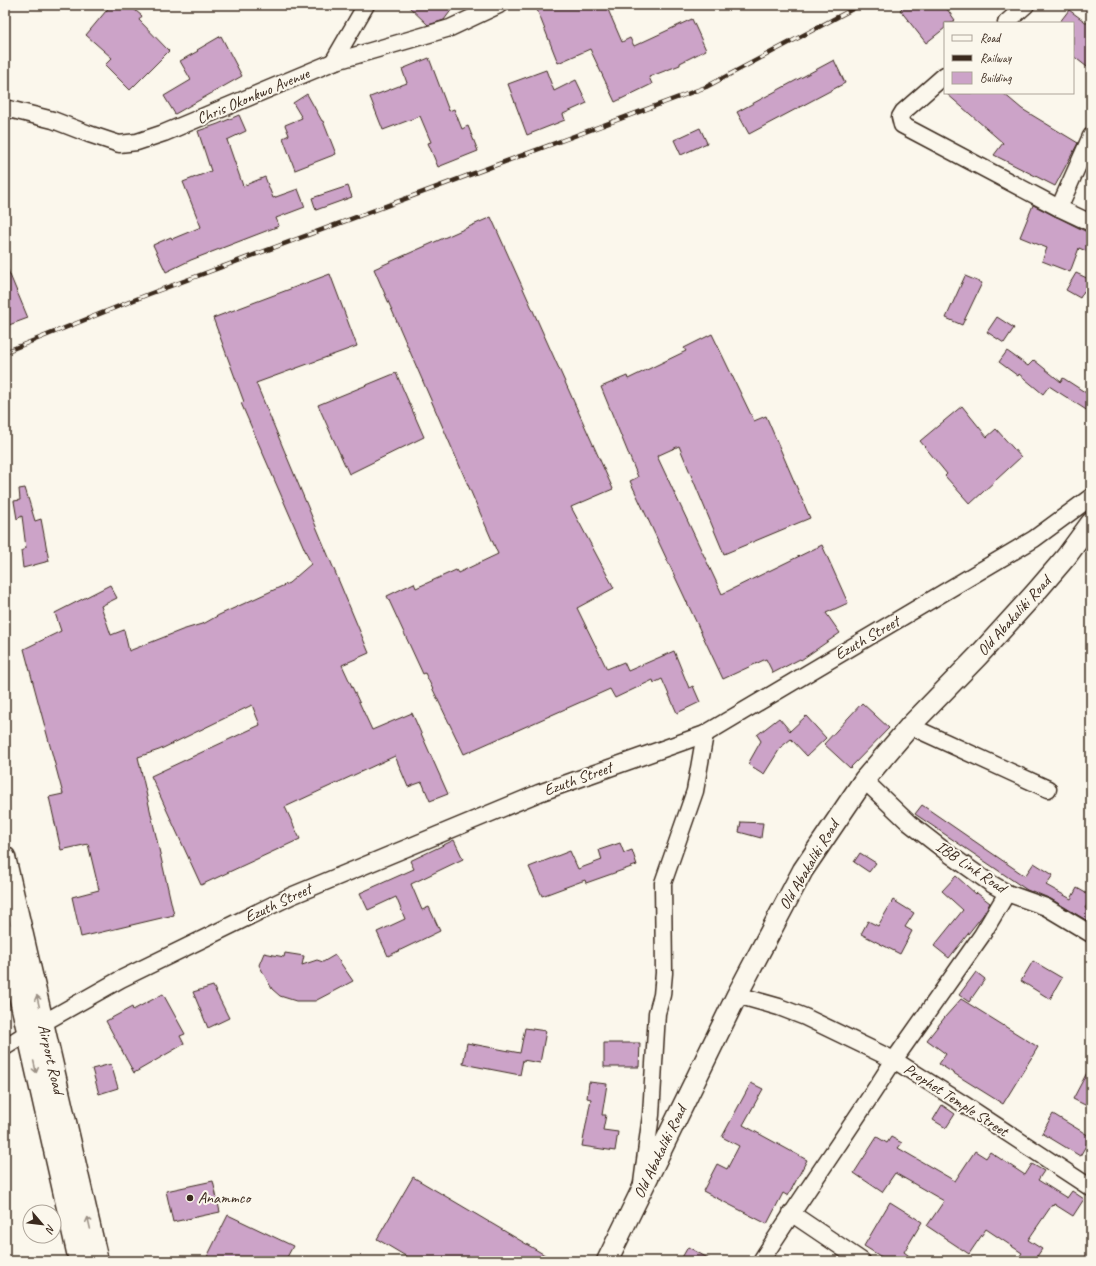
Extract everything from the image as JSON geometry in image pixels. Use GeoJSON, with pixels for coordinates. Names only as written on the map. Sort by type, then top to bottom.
{"type":"FeatureCollection","features":[{"type":"Feature","properties":{"kind":"main road","name":"Old Abakaliki Road"},"geometry":{"type":"LineString","coordinates":[[607,1261],[737,996],[803,870],[864,780],[910,726],[978,656],[1036,592],[1066,557],[1091,523]]}},
{"type":"Feature","properties":{"kind":"main road","name":"Airport Road"},"geometry":{"type":"LineString","coordinates":[[5,857],[35,1028],[79,1261]]}},
{"type":"Feature","properties":{"kind":"main road","name":"Airport Road"},"geometry":{"type":"LineString","coordinates":[[5,933],[35,1028],[98,1261]]}},
{"type":"Feature","properties":{"kind":"street"},"geometry":{"type":"LineString","coordinates":[[333,62],[366,5]]}},
{"type":"Feature","properties":{"kind":"street","name":"Chris Okonkwo Avenue"},"geometry":{"type":"LineString","coordinates":[[5,108],[54,120],[119,144],[137,142],[172,130],[333,62],[450,28],[499,5]]}},
{"type":"Feature","properties":{"kind":"street"},"geometry":{"type":"LineString","coordinates":[[1007,22],[1026,5]]}},
{"type":"Feature","properties":{"kind":"street"},"geometry":{"type":"LineString","coordinates":[[944,77],[903,112],[900,118],[902,125],[1059,208],[1091,223]]}},
{"type":"Feature","properties":{"kind":"street"},"geometry":{"type":"LineString","coordinates":[[1059,208],[1091,136]]}},
{"type":"Feature","properties":{"kind":"street","name":"Ezuth Street"},"geometry":{"type":"LineString","coordinates":[[5,1047],[35,1028],[121,979],[291,896],[539,793],[705,734],[1027,543],[1091,497]]}},
{"type":"Feature","properties":{"kind":"street"},"geometry":{"type":"LineString","coordinates":[[910,726],[1048,789]]}},
{"type":"Feature","properties":{"kind":"street"},"geometry":{"type":"LineString","coordinates":[[641,1191],[651,1116],[657,1013],[662,995],[664,974],[663,882],[695,791],[705,734]]}},
{"type":"Feature","properties":{"kind":"street","name":"IBB Link Road"},"geometry":{"type":"LineString","coordinates":[[864,780],[909,823],[990,883],[1007,894],[1046,907],[1091,934]]}},
{"type":"Feature","properties":{"kind":"street"},"geometry":{"type":"LineString","coordinates":[[737,996],[779,1007],[805,1017],[894,1060],[978,942],[1007,894]]}},
{"type":"Feature","properties":{"kind":"street","name":"Prophet Temple Street"},"geometry":{"type":"LineString","coordinates":[[761,1261],[791,1213],[863,1110],[894,1060],[1091,1188]]}},
{"type":"Feature","properties":{"kind":"street"},"geometry":{"type":"LineString","coordinates":[[791,1213],[862,1261]]}},
{"type":"Feature","properties":{"kind":"building"},"geometry":{"type":"Polygon","coordinates":[[[111,5],[129,5],[142,16],[139,20],[169,51],[130,90],[105,65],[112,58],[86,35],[111,5]]]}},
{"type":"Feature","properties":{"kind":"building"},"geometry":{"type":"Polygon","coordinates":[[[407,5],[455,5],[444,20],[428,25],[407,5]]]}},
{"type":"Feature","properties":{"kind":"building"},"geometry":{"type":"Polygon","coordinates":[[[542,5],[606,5],[622,42],[630,38],[634,46],[692,19],[706,50],[680,63],[680,65],[649,77],[652,84],[615,102],[590,49],[558,63],[536,7],[542,5]]]}},
{"type":"Feature","properties":{"kind":"building"},"geometry":{"type":"Polygon","coordinates":[[[905,5],[944,5],[955,20],[952,22],[944,22],[944,29],[926,43],[900,10],[905,5]]]}},
{"type":"Feature","properties":{"kind":"building"},"geometry":{"type":"Polygon","coordinates":[[[1069,10],[1091,26],[1091,70],[1074,57],[1074,22],[1060,22],[1069,10]]]}},
{"type":"Feature","properties":{"kind":"building"},"geometry":{"type":"Polygon","coordinates":[[[221,36],[242,76],[175,114],[164,96],[191,80],[180,61],[221,36]]]}},
{"type":"Feature","properties":{"kind":"building"},"geometry":{"type":"Polygon","coordinates":[[[429,58],[449,111],[454,109],[462,129],[468,126],[478,151],[438,167],[428,143],[431,142],[420,116],[383,130],[370,97],[407,83],[402,69],[429,58]]]}},
{"type":"Feature","properties":{"kind":"building"},"geometry":{"type":"Polygon","coordinates":[[[834,60],[845,83],[749,134],[737,112],[834,60]]]}},
{"type":"Feature","properties":{"kind":"building"},"geometry":{"type":"Polygon","coordinates":[[[546,70],[554,91],[576,80],[587,103],[563,114],[565,120],[527,135],[508,84],[546,70]]]}},
{"type":"Feature","properties":{"kind":"building"},"geometry":{"type":"Polygon","coordinates":[[[307,94],[323,121],[336,154],[295,170],[283,138],[289,135],[285,125],[302,118],[293,103],[307,94]]]}},
{"type":"Feature","properties":{"kind":"building"},"geometry":{"type":"Polygon","coordinates":[[[947,94],[1004,94],[1022,109],[1078,143],[1055,186],[994,155],[1003,143],[947,94]]]}},
{"type":"Feature","properties":{"kind":"building"},"geometry":{"type":"Polygon","coordinates":[[[239,115],[246,131],[227,140],[243,186],[265,177],[273,198],[298,189],[305,207],[276,218],[279,226],[191,260],[166,272],[153,245],[201,227],[183,182],[211,171],[198,131],[239,115]]]}},
{"type":"Feature","properties":{"kind":"building"},"geometry":{"type":"Polygon","coordinates":[[[700,128],[707,143],[681,155],[674,140],[700,128]]]}},
{"type":"Feature","properties":{"kind":"building"},"geometry":{"type":"Polygon","coordinates":[[[348,186],[352,197],[316,210],[312,198],[348,186]]]}},
{"type":"Feature","properties":{"kind":"building"},"geometry":{"type":"Polygon","coordinates":[[[1033,205],[1091,234],[1091,253],[1079,248],[1070,272],[1042,261],[1047,248],[1020,237],[1033,205]]]}},
{"type":"Feature","properties":{"kind":"building"},"geometry":{"type":"Polygon","coordinates":[[[491,217],[613,489],[571,507],[614,588],[577,608],[607,669],[624,662],[628,671],[674,651],[689,688],[693,686],[700,702],[677,713],[662,679],[654,683],[653,680],[615,698],[610,689],[464,754],[425,673],[423,674],[387,596],[414,583],[416,588],[456,570],[458,573],[498,554],[374,269],[491,217]]]}},
{"type":"Feature","properties":{"kind":"building"},"geometry":{"type":"Polygon","coordinates":[[[5,263],[28,318],[9,325],[5,316],[5,263]]]}},
{"type":"Feature","properties":{"kind":"building"},"geometry":{"type":"Polygon","coordinates":[[[1076,273],[1091,280],[1091,295],[1084,291],[1080,298],[1066,290],[1076,273]]]}},
{"type":"Feature","properties":{"kind":"building"},"geometry":{"type":"Polygon","coordinates":[[[330,274],[357,346],[256,383],[369,653],[342,665],[372,730],[412,713],[448,794],[430,801],[422,782],[408,787],[395,756],[285,807],[300,839],[201,885],[151,776],[260,725],[252,705],[159,750],[138,757],[174,915],[81,937],[72,897],[99,890],[88,844],[61,850],[49,797],[63,794],[24,649],[61,631],[55,613],[110,585],[117,598],[101,606],[111,635],[124,630],[129,651],[182,630],[205,623],[219,615],[289,583],[311,564],[241,403],[244,402],[213,318],[330,274]]]}},
{"type":"Feature","properties":{"kind":"building"},"geometry":{"type":"Polygon","coordinates":[[[965,276],[982,283],[962,325],[946,318],[965,276]]]}},
{"type":"Feature","properties":{"kind":"building"},"geometry":{"type":"Polygon","coordinates":[[[997,317],[1014,328],[1004,343],[987,332],[997,317]]]}},
{"type":"Feature","properties":{"kind":"building"},"geometry":{"type":"Polygon","coordinates":[[[712,334],[754,421],[766,416],[810,518],[724,554],[679,446],[657,456],[722,594],[822,545],[848,603],[826,613],[840,633],[801,660],[800,659],[773,673],[766,659],[723,679],[630,481],[638,477],[601,387],[627,376],[628,379],[686,351],[684,348],[712,334]]]}},
{"type":"Feature","properties":{"kind":"building"},"geometry":{"type":"Polygon","coordinates":[[[1007,351],[1028,366],[1034,360],[1061,382],[1063,378],[1091,396],[1091,413],[1049,386],[1043,394],[1019,374],[1018,376],[999,362],[1007,351]]]}},
{"type":"Feature","properties":{"kind":"building"},"geometry":{"type":"Polygon","coordinates":[[[396,373],[424,437],[349,474],[318,405],[396,373]]]}},
{"type":"Feature","properties":{"kind":"building"},"geometry":{"type":"Polygon","coordinates":[[[962,406],[987,437],[996,429],[1021,457],[970,504],[945,476],[947,474],[920,441],[962,406]]]}},
{"type":"Feature","properties":{"kind":"building"},"geometry":{"type":"Polygon","coordinates":[[[25,488],[35,521],[41,519],[49,561],[23,568],[21,551],[26,548],[22,516],[17,519],[14,501],[20,500],[19,489],[25,488]]]}},
{"type":"Feature","properties":{"kind":"building"},"geometry":{"type":"Polygon","coordinates":[[[862,703],[889,728],[850,768],[824,744],[862,703]]]}},
{"type":"Feature","properties":{"kind":"building"},"geometry":{"type":"Polygon","coordinates":[[[806,716],[826,738],[807,756],[791,739],[781,747],[764,774],[748,764],[761,741],[757,735],[779,718],[790,731],[806,716]]]}},
{"type":"Feature","properties":{"kind":"building"},"geometry":{"type":"Polygon","coordinates":[[[922,805],[1025,876],[1034,863],[1053,875],[1046,885],[1071,899],[1077,888],[1091,896],[1085,908],[1091,912],[1091,923],[1051,899],[1027,890],[915,814],[922,805]]]}},
{"type":"Feature","properties":{"kind":"building"},"geometry":{"type":"Polygon","coordinates":[[[741,822],[763,823],[761,838],[739,832],[741,822]]]}},
{"type":"Feature","properties":{"kind":"building"},"geometry":{"type":"Polygon","coordinates":[[[454,840],[463,859],[411,884],[422,910],[429,907],[440,931],[388,956],[377,932],[405,919],[396,897],[368,910],[360,893],[414,869],[410,861],[454,840]]]}},
{"type":"Feature","properties":{"kind":"building"},"geometry":{"type":"Polygon","coordinates":[[[620,843],[624,853],[632,850],[637,865],[586,883],[585,880],[542,896],[529,867],[570,851],[578,869],[602,860],[599,850],[620,843]]]}},
{"type":"Feature","properties":{"kind":"building"},"geometry":{"type":"Polygon","coordinates":[[[860,853],[876,863],[869,872],[854,862],[860,853]]]}},
{"type":"Feature","properties":{"kind":"building"},"geometry":{"type":"Polygon","coordinates":[[[956,876],[976,894],[977,893],[990,903],[983,915],[949,958],[934,946],[963,910],[942,891],[956,876]]]}},
{"type":"Feature","properties":{"kind":"building"},"geometry":{"type":"Polygon","coordinates":[[[893,900],[914,913],[905,927],[912,931],[900,954],[861,934],[868,921],[878,926],[893,900]]]}},
{"type":"Feature","properties":{"kind":"building"},"geometry":{"type":"Polygon","coordinates":[[[264,953],[284,957],[285,953],[304,956],[302,965],[317,960],[323,962],[335,955],[353,981],[315,1001],[296,1001],[280,996],[272,989],[259,965],[264,953]]]}},
{"type":"Feature","properties":{"kind":"building"},"geometry":{"type":"Polygon","coordinates":[[[1033,961],[1062,978],[1050,999],[1021,981],[1033,961]]]}},
{"type":"Feature","properties":{"kind":"building"},"geometry":{"type":"Polygon","coordinates":[[[976,972],[985,979],[969,1002],[959,995],[976,972]]]}},
{"type":"Feature","properties":{"kind":"building"},"geometry":{"type":"Polygon","coordinates":[[[213,986],[229,1018],[208,1028],[193,992],[213,986]]]}},
{"type":"Feature","properties":{"kind":"building"},"geometry":{"type":"Polygon","coordinates":[[[163,994],[185,1034],[180,1036],[184,1044],[134,1073],[106,1021],[132,1007],[133,1010],[163,994]]]}},
{"type":"Feature","properties":{"kind":"building"},"geometry":{"type":"Polygon","coordinates":[[[961,999],[1038,1047],[1003,1104],[939,1064],[946,1054],[927,1040],[961,999]]]}},
{"type":"Feature","properties":{"kind":"building"},"geometry":{"type":"Polygon","coordinates":[[[525,1028],[546,1031],[540,1063],[523,1060],[520,1075],[463,1064],[467,1043],[520,1053],[525,1028]]]}},
{"type":"Feature","properties":{"kind":"building"},"geometry":{"type":"Polygon","coordinates":[[[604,1043],[640,1043],[639,1067],[604,1067],[604,1043]]]}},
{"type":"Feature","properties":{"kind":"building"},"geometry":{"type":"Polygon","coordinates":[[[111,1064],[118,1088],[99,1094],[92,1069],[111,1064]]]}},
{"type":"Feature","properties":{"kind":"building"},"geometry":{"type":"Polygon","coordinates":[[[1091,1065],[1091,1108],[1073,1099],[1091,1065]]]}},
{"type":"Feature","properties":{"kind":"building"},"geometry":{"type":"Polygon","coordinates":[[[589,1082],[607,1084],[602,1115],[606,1115],[603,1130],[618,1132],[615,1151],[582,1146],[591,1099],[587,1098],[589,1082]]]}},
{"type":"Feature","properties":{"kind":"building"},"geometry":{"type":"Polygon","coordinates":[[[751,1083],[763,1089],[743,1125],[807,1160],[788,1196],[783,1193],[767,1224],[703,1191],[717,1164],[727,1169],[739,1146],[722,1137],[751,1083]]]}},
{"type":"Feature","properties":{"kind":"building"},"geometry":{"type":"Polygon","coordinates":[[[942,1105],[955,1114],[946,1128],[933,1120],[942,1105]]]}},
{"type":"Feature","properties":{"kind":"building"},"geometry":{"type":"Polygon","coordinates":[[[1053,1114],[1091,1137],[1080,1156],[1042,1133],[1053,1114]]]}},
{"type":"Feature","properties":{"kind":"building"},"geometry":{"type":"Polygon","coordinates":[[[877,1137],[887,1143],[891,1137],[902,1143],[898,1148],[955,1181],[975,1151],[986,1158],[990,1152],[1025,1175],[1032,1164],[1044,1171],[1038,1180],[1067,1198],[1072,1191],[1084,1199],[1073,1216],[1054,1204],[1053,1206],[1052,1205],[1028,1240],[1042,1249],[1034,1261],[1016,1261],[1022,1253],[986,1229],[969,1254],[927,1226],[944,1201],[895,1173],[882,1192],[854,1173],[877,1137]]]}},
{"type":"Feature","properties":{"kind":"building"},"geometry":{"type":"Polygon","coordinates":[[[413,1177],[555,1261],[414,1261],[377,1239],[413,1177]]]}},
{"type":"Feature","properties":{"kind":"building"},"geometry":{"type":"Polygon","coordinates":[[[213,1181],[220,1212],[173,1222],[166,1191],[213,1181]]]}},
{"type":"Feature","properties":{"kind":"building"},"geometry":{"type":"Polygon","coordinates":[[[890,1202],[922,1222],[904,1252],[916,1261],[888,1261],[864,1246],[890,1202]]]}},
{"type":"Feature","properties":{"kind":"building"},"geometry":{"type":"Polygon","coordinates":[[[228,1215],[293,1246],[285,1261],[205,1261],[228,1215]]]}},
{"type":"Feature","properties":{"kind":"building"},"geometry":{"type":"Polygon","coordinates":[[[688,1247],[713,1261],[680,1261],[688,1247]]]}},
{"type":"Feature","properties":{"kind":"railway"},"geometry":{"type":"LineString","coordinates":[[5,352],[149,294],[706,87],[860,5]]}},
{"type":"Feature","properties":{"kind":"place","name":"Anammco"},"geometry":{"type":"Point","coordinates":[190,1198]}}]}
